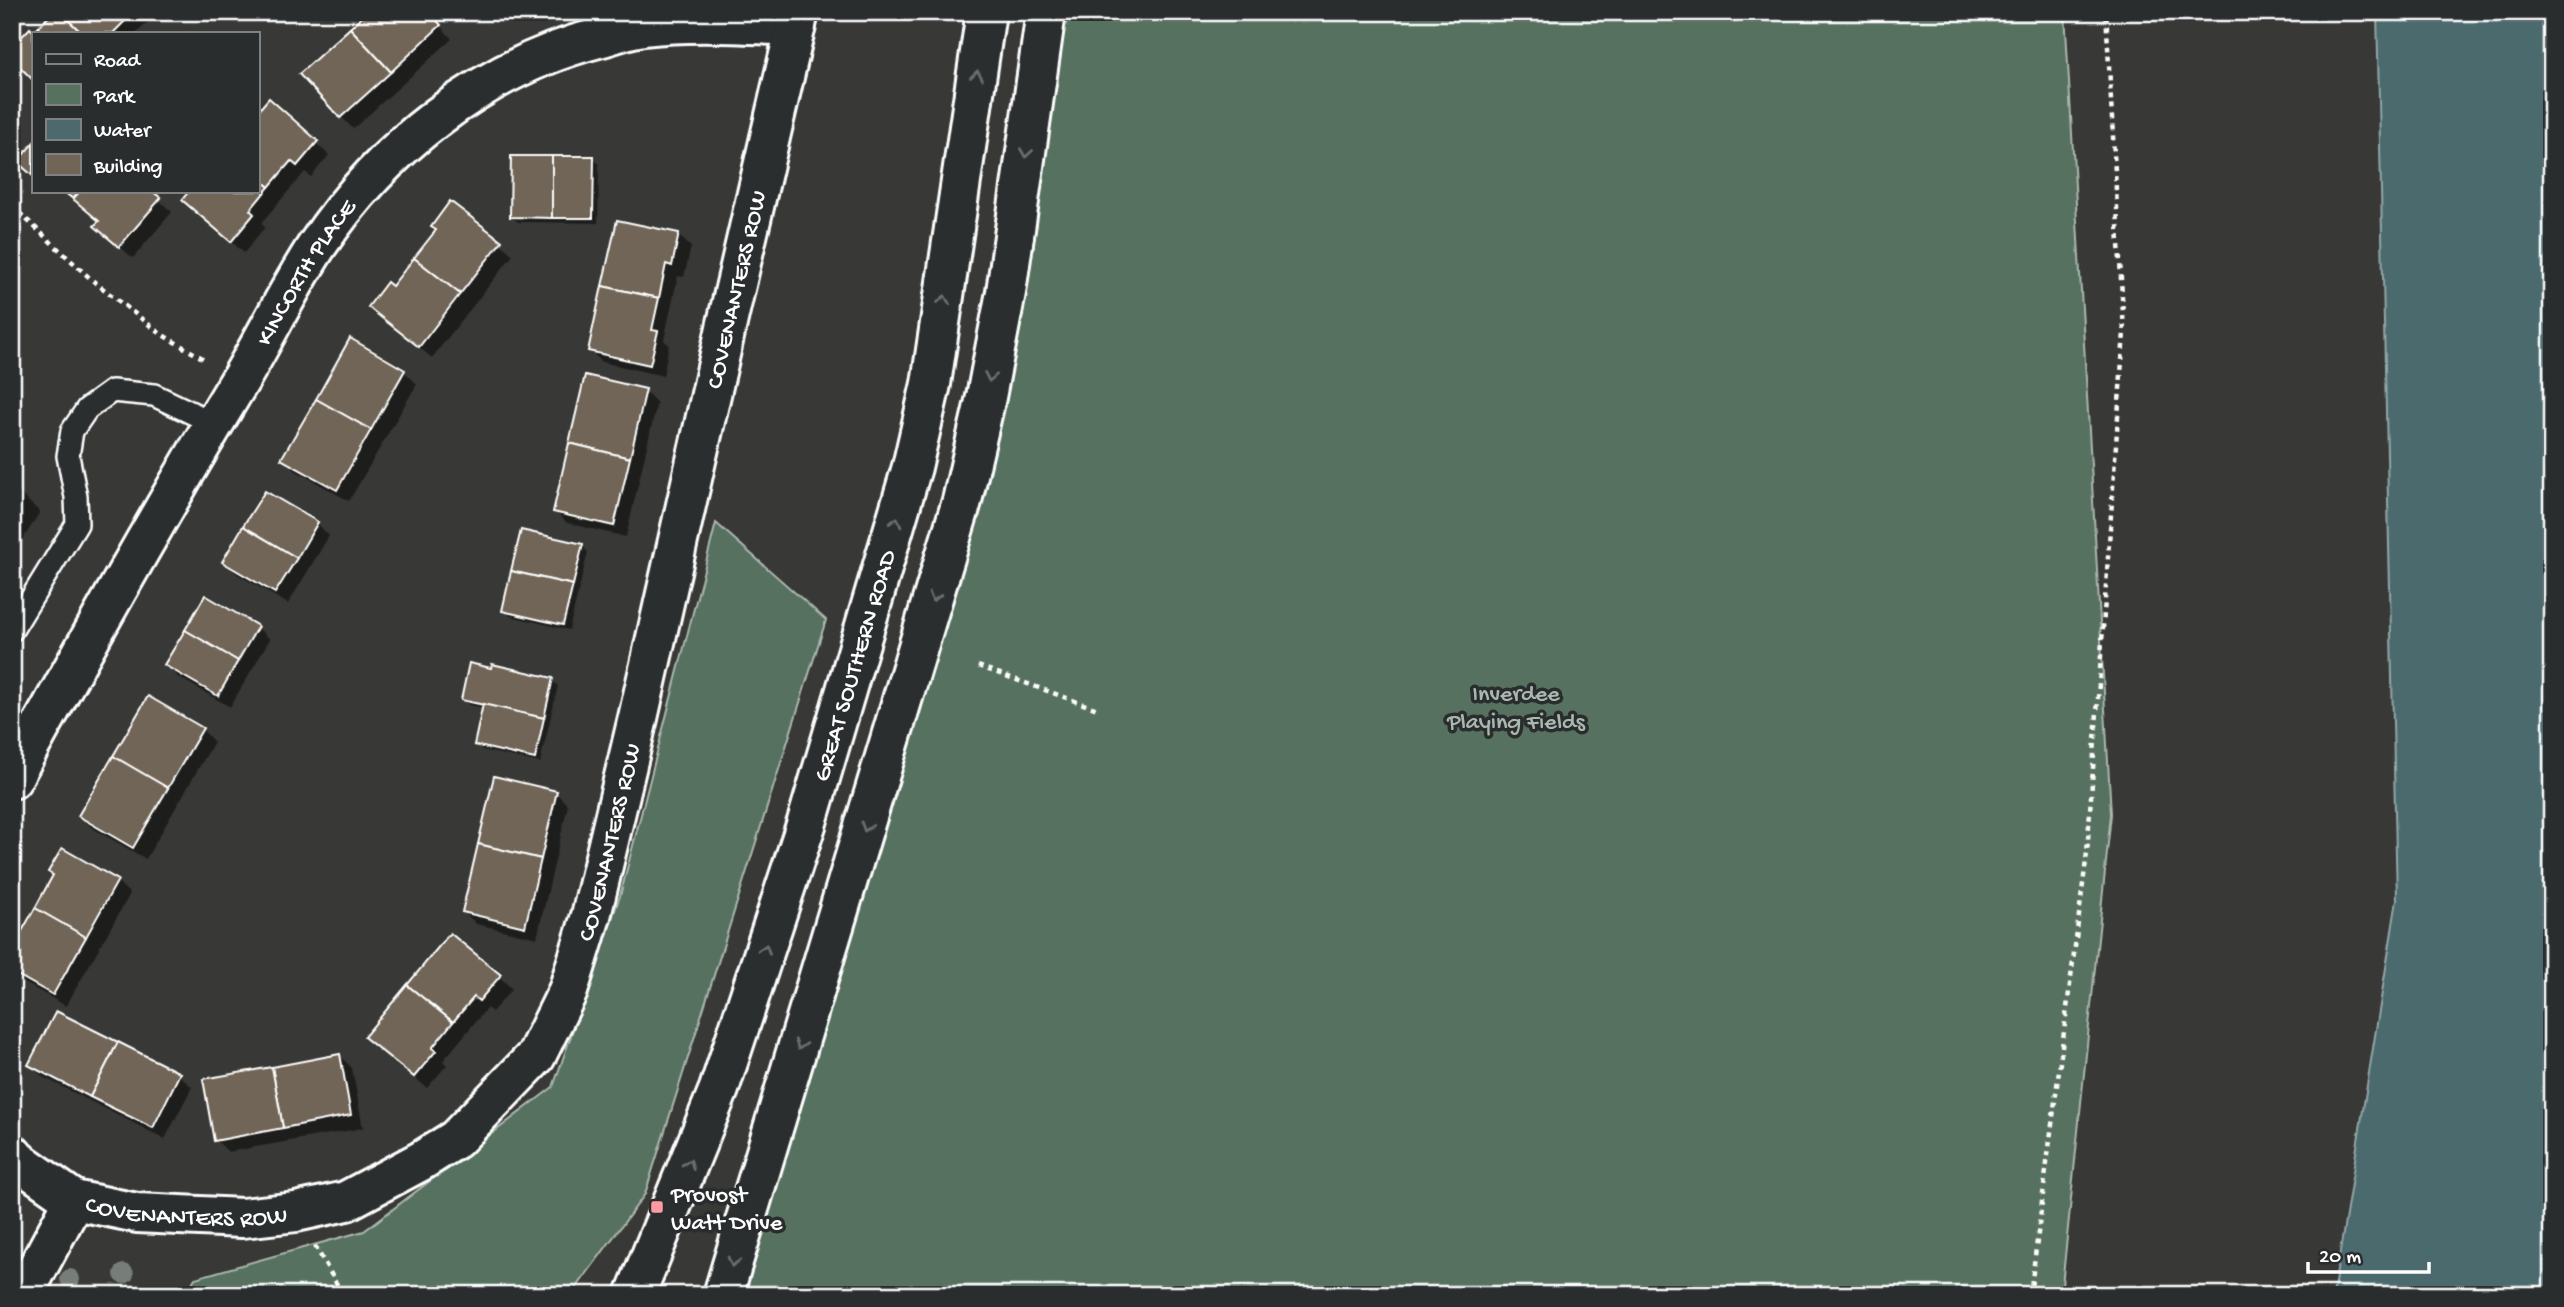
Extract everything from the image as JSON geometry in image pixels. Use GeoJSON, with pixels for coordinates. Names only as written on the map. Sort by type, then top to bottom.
{"type":"FeatureCollection","features":[{"type":"Feature","properties":{"kind":"street","name":"GREAT SOUTHERN ROAD"},"geometry":{"type":"LineString","coordinates":[[635,1295],[719,1089],[807,822],[912,467],[931,384],[986,12]]}},
{"type":"Feature","properties":{"kind":"street"},"geometry":{"type":"LineString","coordinates":[[723,1295],[962,501],[1006,292],[1046,12]]}},
{"type":"Feature","properties":{"kind":"street","name":"KINCORTH PLACE"},"geometry":{"type":"LineString","coordinates":[[12,779],[213,423],[317,247],[370,177],[400,147],[433,120],[486,84],[573,44],[640,27],[798,19]]}},
{"type":"Feature","properties":{"kind":"street","name":"COVENANTERS ROW"},"geometry":{"type":"LineString","coordinates":[[23,1295],[74,1200],[137,1213],[242,1218],[296,1212],[346,1201],[456,1139],[536,1056],[568,991],[591,916],[798,19]]}},
{"type":"Feature","properties":{"kind":"street"},"geometry":{"type":"LineString","coordinates":[[12,1154],[74,1200]]}},
{"type":"Feature","properties":{"kind":"lane"},"geometry":{"type":"LineString","coordinates":[[12,630],[77,524],[76,497],[68,456],[72,430],[87,409],[112,391],[154,395],[213,423]]}},
{"type":"Feature","properties":{"kind":"path"},"geometry":{"type":"LineString","coordinates":[[2031,1295],[2087,853],[2124,332],[2106,12]]}},
{"type":"Feature","properties":{"kind":"path"},"geometry":{"type":"LineString","coordinates":[[12,206],[92,280],[161,334],[240,379]]}},
{"type":"Feature","properties":{"kind":"path"},"geometry":{"type":"LineString","coordinates":[[978,666],[1100,710]]}},
{"type":"Feature","properties":{"kind":"path"},"geometry":{"type":"LineString","coordinates":[[296,1212],[343,1295]]}},
{"type":"Feature","properties":{"kind":"green space","name":"Inverdee Playing Fields"},"geometry":{"type":"Polygon","coordinates":[[[1046,12],[2065,12],[2111,814],[2061,1295],[723,1295],[962,501],[1046,12]]]}},
{"type":"Feature","properties":{"kind":"green space"},"geometry":{"type":"Polygon","coordinates":[[[716,523],[826,620],[645,1194],[571,1295],[185,1295],[195,1278],[364,1231],[553,1087],[620,896],[716,523]]]}},
{"type":"Feature","properties":{"kind":"water"},"geometry":{"type":"Polygon","coordinates":[[[2377,12],[2552,12],[2552,1295],[2333,1295],[2397,900],[2377,12]]]}},
{"type":"Feature","properties":{"kind":"building"},"geometry":{"type":"Polygon","coordinates":[[[53,12],[60,12],[81,32],[34,32],[53,12]]]}},
{"type":"Feature","properties":{"kind":"building"},"geometry":{"type":"Polygon","coordinates":[[[60,12],[134,12],[114,32],[81,32],[60,12]]]}},
{"type":"Feature","properties":{"kind":"building"},"geometry":{"type":"Polygon","coordinates":[[[367,12],[429,12],[441,25],[391,72],[350,28],[367,12]]]}},
{"type":"Feature","properties":{"kind":"building"},"geometry":{"type":"Polygon","coordinates":[[[30,28],[34,32],[32,79],[12,59],[12,47],[30,28]]]}},
{"type":"Feature","properties":{"kind":"building"},"geometry":{"type":"Polygon","coordinates":[[[350,28],[391,72],[340,118],[299,74],[350,28]]]}},
{"type":"Feature","properties":{"kind":"building"},"geometry":{"type":"Polygon","coordinates":[[[269,98],[318,141],[297,166],[291,161],[269,187],[259,179],[259,110],[269,98]]]}},
{"type":"Feature","properties":{"kind":"building"},"geometry":{"type":"Polygon","coordinates":[[[32,144],[32,175],[17,162],[32,144]]]}},
{"type":"Feature","properties":{"kind":"building"},"geometry":{"type":"Polygon","coordinates":[[[511,156],[552,156],[552,218],[510,217],[511,156]]]}},
{"type":"Feature","properties":{"kind":"building"},"geometry":{"type":"Polygon","coordinates":[[[552,156],[594,156],[593,218],[552,218],[552,156]]]}},
{"type":"Feature","properties":{"kind":"building"},"geometry":{"type":"Polygon","coordinates":[[[259,179],[269,187],[250,210],[254,214],[231,242],[182,200],[188,192],[259,192],[259,179]]]}},
{"type":"Feature","properties":{"kind":"building"},"geometry":{"type":"Polygon","coordinates":[[[64,192],[79,192],[73,199],[64,192]]]}},
{"type":"Feature","properties":{"kind":"building"},"geometry":{"type":"Polygon","coordinates":[[[79,192],[153,192],[161,198],[119,247],[94,226],[99,221],[73,199],[79,192]]]}},
{"type":"Feature","properties":{"kind":"building"},"geometry":{"type":"Polygon","coordinates":[[[450,201],[502,241],[460,294],[414,258],[436,230],[431,227],[450,201]]]}},
{"type":"Feature","properties":{"kind":"building"},"geometry":{"type":"Polygon","coordinates":[[[617,220],[679,233],[672,266],[666,264],[659,298],[602,286],[617,220]]]}},
{"type":"Feature","properties":{"kind":"building"},"geometry":{"type":"Polygon","coordinates":[[[414,258],[460,294],[419,347],[368,307],[387,282],[392,286],[414,258]]]}},
{"type":"Feature","properties":{"kind":"building"},"geometry":{"type":"Polygon","coordinates":[[[602,286],[659,298],[652,330],[658,331],[650,365],[588,351],[602,286]]]}},
{"type":"Feature","properties":{"kind":"building"},"geometry":{"type":"Polygon","coordinates":[[[350,338],[405,370],[371,430],[316,399],[350,338]]]}},
{"type":"Feature","properties":{"kind":"building"},"geometry":{"type":"Polygon","coordinates":[[[585,375],[646,389],[630,458],[569,443],[585,375]]]}},
{"type":"Feature","properties":{"kind":"building"},"geometry":{"type":"Polygon","coordinates":[[[316,399],[371,430],[337,490],[281,459],[316,399]]]}},
{"type":"Feature","properties":{"kind":"building"},"geometry":{"type":"Polygon","coordinates":[[[569,443],[630,458],[614,526],[553,512],[569,443]]]}},
{"type":"Feature","properties":{"kind":"building"},"geometry":{"type":"Polygon","coordinates":[[[265,491],[318,522],[297,558],[243,526],[265,491]]]}},
{"type":"Feature","properties":{"kind":"building"},"geometry":{"type":"Polygon","coordinates":[[[243,526],[297,558],[275,593],[222,562],[243,526]]]}},
{"type":"Feature","properties":{"kind":"building"},"geometry":{"type":"Polygon","coordinates":[[[521,530],[583,544],[573,585],[511,571],[521,530]]]}},
{"type":"Feature","properties":{"kind":"building"},"geometry":{"type":"Polygon","coordinates":[[[511,571],[573,585],[563,625],[502,611],[511,571]]]}},
{"type":"Feature","properties":{"kind":"building"},"geometry":{"type":"Polygon","coordinates":[[[205,595],[258,626],[238,661],[185,630],[205,595]]]}},
{"type":"Feature","properties":{"kind":"building"},"geometry":{"type":"Polygon","coordinates":[[[185,630],[238,661],[218,696],[164,665],[185,630]]]}},
{"type":"Feature","properties":{"kind":"building"},"geometry":{"type":"Polygon","coordinates":[[[469,663],[491,668],[492,664],[553,678],[544,718],[461,700],[469,663]]]}},
{"type":"Feature","properties":{"kind":"building"},"geometry":{"type":"Polygon","coordinates":[[[148,696],[203,728],[168,788],[113,756],[148,696]]]}},
{"type":"Feature","properties":{"kind":"building"},"geometry":{"type":"Polygon","coordinates":[[[483,704],[544,718],[535,759],[474,745],[483,704]]]}},
{"type":"Feature","properties":{"kind":"building"},"geometry":{"type":"Polygon","coordinates":[[[113,756],[168,788],[133,848],[78,816],[113,756]]]}},
{"type":"Feature","properties":{"kind":"building"},"geometry":{"type":"Polygon","coordinates":[[[494,776],[557,791],[541,859],[478,844],[494,776]]]}},
{"type":"Feature","properties":{"kind":"building"},"geometry":{"type":"Polygon","coordinates":[[[478,844],[541,859],[525,927],[462,912],[478,844]]]}},
{"type":"Feature","properties":{"kind":"building"},"geometry":{"type":"Polygon","coordinates":[[[62,848],[118,880],[86,937],[35,908],[53,875],[48,872],[62,848]]]}},
{"type":"Feature","properties":{"kind":"building"},"geometry":{"type":"Polygon","coordinates":[[[35,908],[86,937],[53,995],[12,972],[12,936],[18,938],[35,908]]]}},
{"type":"Feature","properties":{"kind":"building"},"geometry":{"type":"Polygon","coordinates":[[[450,933],[501,975],[479,1001],[474,997],[453,1022],[407,985],[450,933]]]}},
{"type":"Feature","properties":{"kind":"building"},"geometry":{"type":"Polygon","coordinates":[[[407,985],[453,1022],[432,1048],[436,1051],[414,1077],[364,1037],[407,985]]]}},
{"type":"Feature","properties":{"kind":"building"},"geometry":{"type":"Polygon","coordinates":[[[56,1011],[118,1042],[90,1097],[28,1065],[56,1011]]]}},
{"type":"Feature","properties":{"kind":"building"},"geometry":{"type":"Polygon","coordinates":[[[118,1042],[180,1073],[153,1128],[90,1097],[118,1042]]]}},
{"type":"Feature","properties":{"kind":"building"},"geometry":{"type":"Polygon","coordinates":[[[340,1054],[351,1115],[283,1128],[272,1067],[340,1054]]]}},
{"type":"Feature","properties":{"kind":"building"},"geometry":{"type":"Polygon","coordinates":[[[272,1067],[283,1128],[214,1141],[203,1079],[272,1067]]]}},
{"type":"Feature","properties":{"kind":"place","name":"Provost Watt Drive"},"geometry":{"type":"Point","coordinates":[657,1207]}}]}
